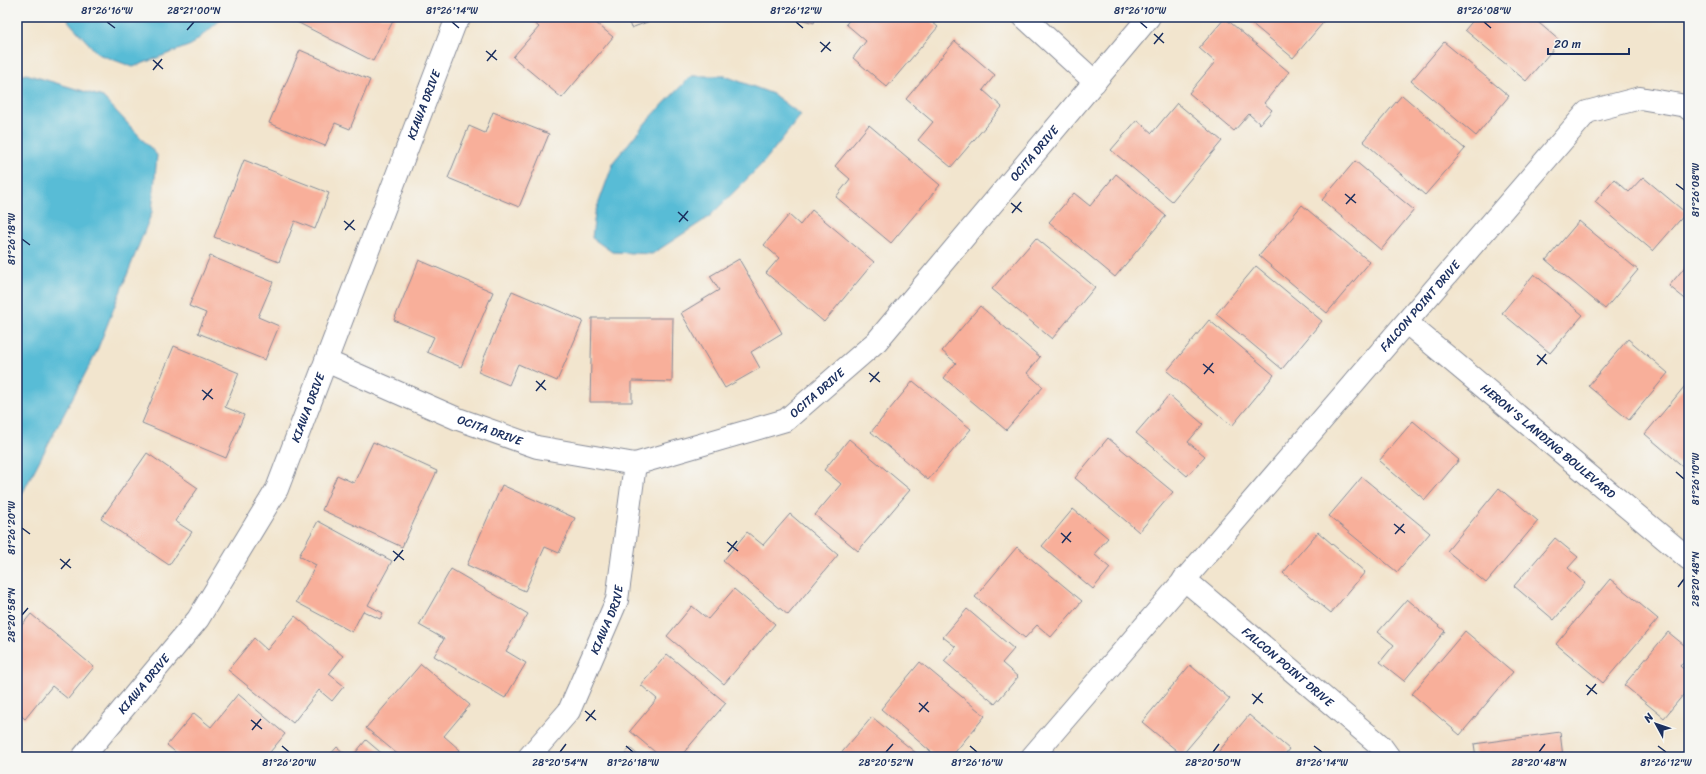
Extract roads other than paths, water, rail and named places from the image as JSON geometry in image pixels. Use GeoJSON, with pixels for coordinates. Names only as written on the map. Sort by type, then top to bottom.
{"type":"FeatureCollection","features":[{"type":"Feature","properties":{"kind":"street","name":"KIAWA DRIVE"},"geometry":{"type":"LineString","coordinates":[[83,757],[198,619],[276,489],[455,23],[460,17]]}},
{"type":"Feature","properties":{"kind":"street"},"geometry":{"type":"LineString","coordinates":[[1024,17],[1095,82]]}},
{"type":"Feature","properties":{"kind":"street","name":"OCITA DRIVE"},"geometry":{"type":"LineString","coordinates":[[326,361],[458,419],[537,447],[635,464],[786,420],[877,341],[1149,17]]}},
{"type":"Feature","properties":{"kind":"street","name":"FALCON POINT DRIVE"},"geometry":{"type":"LineString","coordinates":[[1032,757],[1587,112],[1640,98],[1686,106],[1689,109]]}},
{"type":"Feature","properties":{"kind":"street","name":"HERON'S LANDING BOULEVARD"},"geometry":{"type":"LineString","coordinates":[[1407,323],[1689,559]]}},
{"type":"Feature","properties":{"kind":"street","name":"KIAWA DRIVE"},"geometry":{"type":"LineString","coordinates":[[529,757],[569,711],[617,600],[635,464]]}},
{"type":"Feature","properties":{"kind":"street","name":"FALCON POINT DRIVE"},"geometry":{"type":"LineString","coordinates":[[1184,579],[1381,746],[1389,757]]}},
{"type":"Feature","properties":{"kind":"water"},"geometry":{"type":"Polygon","coordinates":[[[67,17],[224,17],[191,45],[133,67],[98,54],[69,22],[67,17]]]}},
{"type":"Feature","properties":{"kind":"water"},"geometry":{"type":"Polygon","coordinates":[[[26,74],[103,97],[157,155],[152,212],[96,353],[23,492],[17,500],[17,77],[26,74]]]}},
{"type":"Feature","properties":{"kind":"water"},"geometry":{"type":"Polygon","coordinates":[[[691,76],[725,76],[773,94],[801,115],[763,163],[709,217],[652,254],[612,252],[592,238],[595,213],[614,161],[648,120],[691,76]]]}}]}
